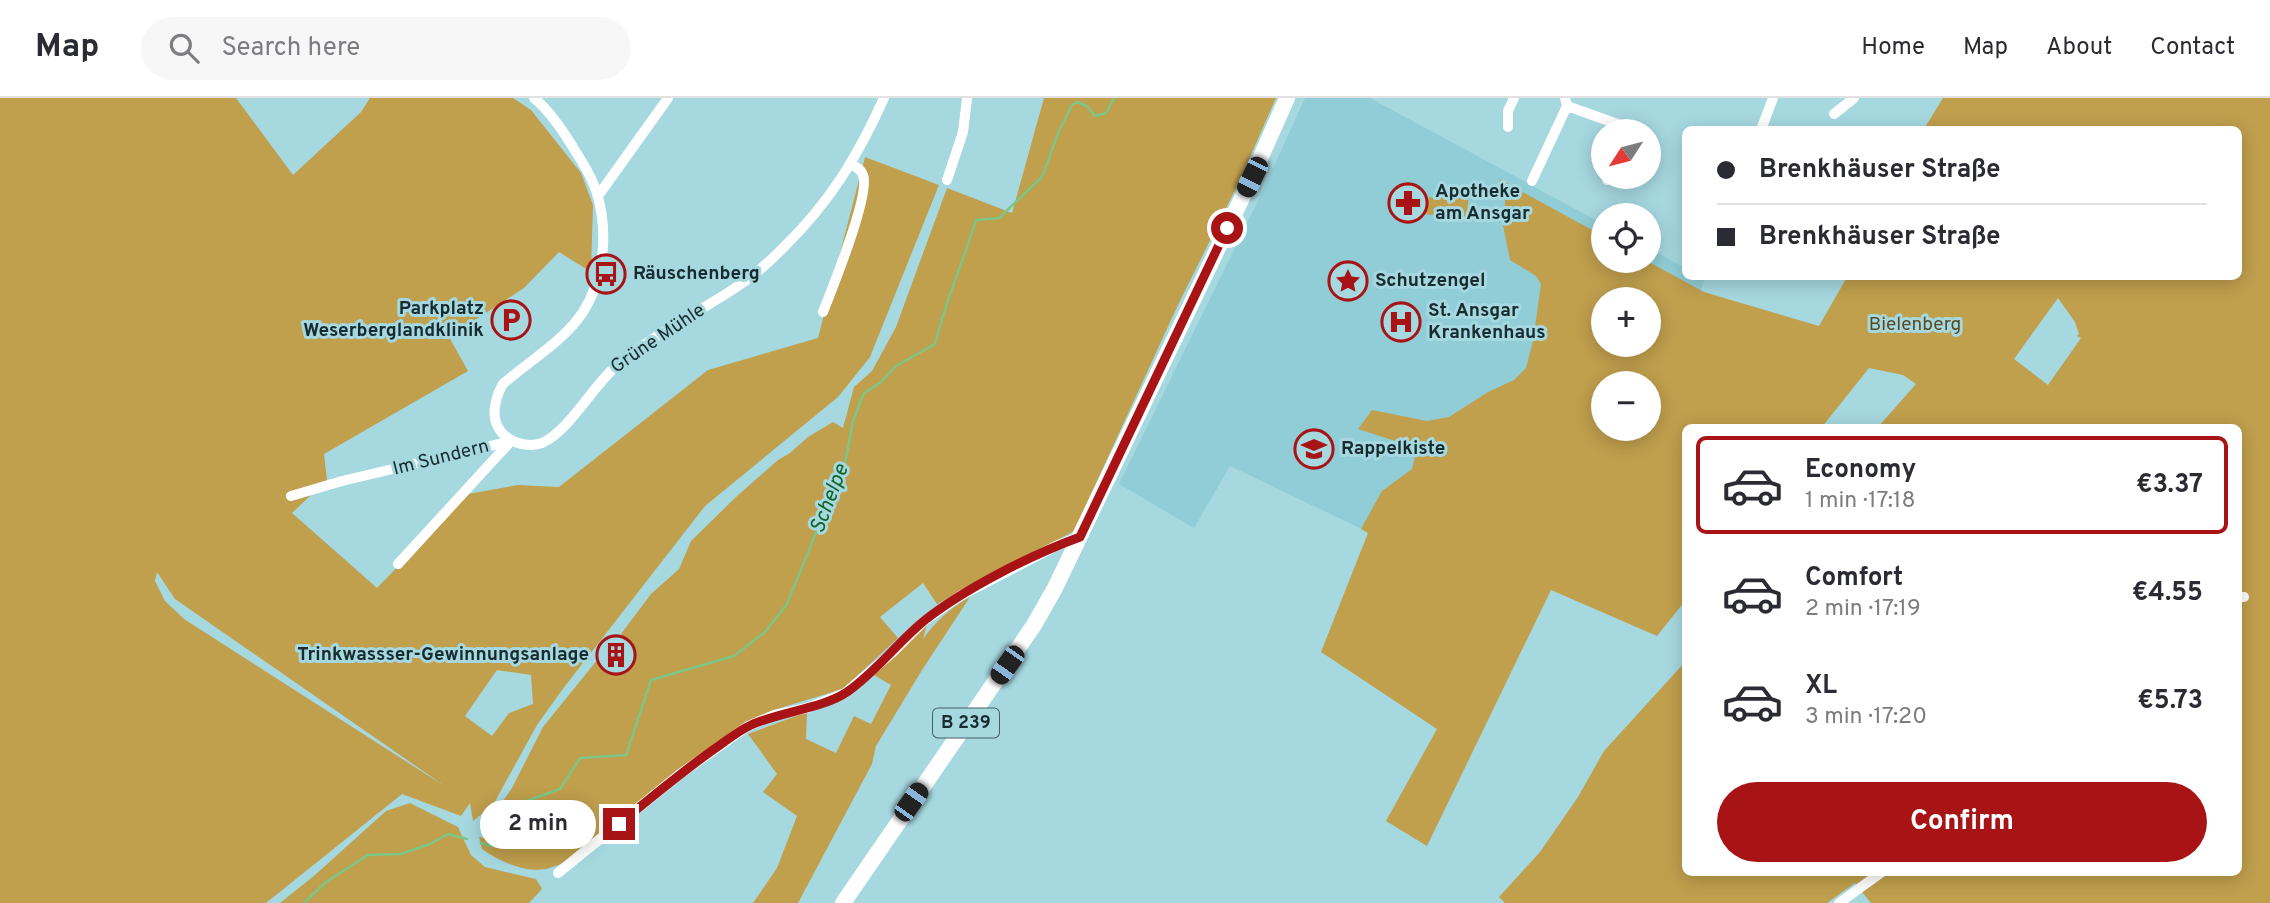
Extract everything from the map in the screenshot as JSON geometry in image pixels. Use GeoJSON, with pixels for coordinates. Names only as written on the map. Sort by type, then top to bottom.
{"type":"FeatureCollection","features":[{"type":"Feature","properties":{"kind":"main road","name":"B 239"},"geometry":{"type":"LineString","coordinates":[[843,903],[1034,625],[1080,537],[1287,98]]}},
{"type":"Feature","properties":{"kind":"street"},"geometry":{"type":"LineString","coordinates":[[511,441],[496,425],[498,392],[503,384],[565,332],[583,311],[598,275],[604,238],[598,195],[585,168],[561,129],[534,98]]}},
{"type":"Feature","properties":{"kind":"street"},"geometry":{"type":"LineString","coordinates":[[598,195],[668,98]]}},
{"type":"Feature","properties":{"kind":"street","name":"Grüne Mühle"},"geometry":{"type":"LineString","coordinates":[[511,441],[526,445],[541,443],[560,430],[596,386],[624,359],[757,272],[802,229],[833,193],[863,144],[884,98]]}},
{"type":"Feature","properties":{"kind":"street"},"geometry":{"type":"LineString","coordinates":[[947,180],[963,132],[967,98]]}},
{"type":"Feature","properties":{"kind":"street"},"geometry":{"type":"LineString","coordinates":[[1507,127],[1508,111],[1514,98]]}},
{"type":"Feature","properties":{"kind":"street"},"geometry":{"type":"LineString","coordinates":[[1762,126],[1773,98]]}},
{"type":"Feature","properties":{"kind":"street"},"geometry":{"type":"LineString","coordinates":[[1834,114],[1854,98]]}},
{"type":"Feature","properties":{"kind":"street"},"geometry":{"type":"LineString","coordinates":[[1532,181],[1566,102],[1607,119]]}},
{"type":"Feature","properties":{"kind":"street"},"geometry":{"type":"LineString","coordinates":[[823,312],[855,223],[864,187],[864,176],[859,168],[850,164]]}},
{"type":"Feature","properties":{"kind":"street","name":"Im Sundern"},"geometry":{"type":"LineString","coordinates":[[291,496],[342,481],[511,441]]}},
{"type":"Feature","properties":{"kind":"street","name":"Im Sundern"},"geometry":{"type":"LineString","coordinates":[[398,565],[511,441]]}},
{"type":"Feature","properties":{"kind":"street"},"geometry":{"type":"LineString","coordinates":[[558,873],[680,774],[748,726],[845,693],[924,621],[960,596],[1056,546],[1080,537]]}},
{"type":"Feature","properties":{"kind":"street"},"geometry":{"type":"LineString","coordinates":[[1839,903],[1876,876]]}},
{"type":"Feature","properties":{"kind":"shaded area","name":"St. Ansgar Krankenhaus"},"geometry":{"type":"Polygon","coordinates":[[[1305,98],[1370,98],[1591,218],[1591,273],[1661,273],[1661,255],[1682,266],[1682,280],[1705,280],[1673,362],[1661,372],[1591,371],[1591,434],[1368,532],[1230,466],[1194,528],[1119,484],[1258,201],[1305,98]]]}},
{"type":"Feature","properties":{"kind":"green space"},"geometry":{"type":"Polygon","coordinates":[[[0,98],[236,98],[293,175],[361,112],[370,98],[513,98],[531,110],[581,173],[593,205],[591,272],[559,252],[524,288],[449,337],[468,371],[324,454],[327,480],[292,513],[377,588],[468,494],[518,485],[559,487],[708,370],[818,338],[865,157],[939,185],[870,357],[838,397],[705,506],[537,725],[493,805],[473,821],[470,803],[461,816],[402,794],[266,903],[0,903],[0,98]],[[157,572],[155,581],[165,601],[184,619],[446,787],[175,599],[157,572]],[[497,670],[465,716],[492,736],[509,713],[533,704],[531,675],[497,670]]]}},
{"type":"Feature","properties":{"kind":"green space"},"geometry":{"type":"Polygon","coordinates":[[[1044,98],[1276,98],[1074,531],[937,604],[923,583],[880,617],[898,638],[843,689],[780,708],[747,724],[568,861],[546,869],[521,868],[482,849],[479,837],[493,839],[500,830],[498,808],[512,788],[543,727],[598,659],[613,672],[634,646],[621,634],[651,594],[679,569],[691,541],[736,497],[808,437],[833,422],[843,428],[854,387],[872,371],[896,327],[947,188],[1012,213],[1044,98]]]}},
{"type":"Feature","properties":{"kind":"green space","name":"Bielenberg"},"geometry":{"type":"Polygon","coordinates":[[[1943,98],[2270,98],[2270,903],[1871,903],[1855,883],[1827,903],[1505,903],[1499,897],[1540,852],[1578,797],[1604,751],[1682,665],[1682,876],[2242,876],[2242,424],[1881,424],[1916,384],[1903,375],[1869,368],[1824,424],[1682,424],[1682,605],[1657,636],[1551,590],[1427,846],[1386,821],[1437,729],[1321,652],[1368,533],[1361,529],[1382,491],[1412,469],[1417,448],[1358,429],[1372,410],[1427,421],[1449,417],[1488,392],[1514,380],[1526,368],[1533,341],[1541,284],[1536,276],[1510,260],[1503,225],[1505,201],[1499,179],[1591,229],[1591,273],[1661,273],[1661,269],[1704,292],[1819,326],[1845,280],[2242,280],[2242,126],[1926,126],[1943,98]],[[2058,298],[2014,359],[2048,385],[2081,338],[2077,336],[2079,334],[2075,322],[2058,298]]]}},
{"type":"Feature","properties":{"kind":"green space"},"geometry":{"type":"Polygon","coordinates":[[[1437,189],[1469,195],[1466,220],[1426,214],[1429,197],[1435,198],[1437,189]]]}},
{"type":"Feature","properties":{"kind":"green space"},"geometry":{"type":"Polygon","coordinates":[[[970,597],[876,746],[872,764],[798,903],[753,903],[777,868],[797,816],[763,792],[777,774],[748,734],[807,712],[806,739],[836,753],[854,716],[871,724],[891,685],[874,675],[927,624],[923,639],[944,615],[970,597]]]}},
{"type":"Feature","properties":{"kind":"green space"},"geometry":{"type":"Polygon","coordinates":[[[410,803],[458,827],[471,855],[485,867],[536,879],[542,889],[529,903],[280,903],[386,811],[410,803]]]}},
{"type":"Feature","properties":{"kind":"waterway","name":"Schelpe"},"geometry":{"type":"LineString","coordinates":[[481,843],[492,846],[516,828],[521,803],[560,789],[580,758],[626,755],[651,680],[734,656],[765,632],[787,604],[820,523],[842,479],[853,421],[864,393],[880,383],[896,366],[935,344],[976,220],[999,218],[1042,177],[1072,105],[1077,102],[1087,106],[1095,116],[1106,113],[1114,98]]}},
{"type":"Feature","properties":{"kind":"waterway","name":"Schelpe"},"geometry":{"type":"LineString","coordinates":[[304,903],[326,882],[368,855],[401,854],[430,844],[448,834],[467,839]]}},
{"type":"Feature","properties":{"kind":"place","name":"Apotheke am Ansgar"},"geometry":{"type":"Point","coordinates":[1408,203]}},
{"type":"Feature","properties":{"kind":"place","name":"Räuschenberg"},"geometry":{"type":"Point","coordinates":[606,274]}},
{"type":"Feature","properties":{"kind":"place","name":"Schutzengel"},"geometry":{"type":"Point","coordinates":[1348,281]}},
{"type":"Feature","properties":{"kind":"place","name":"Parkplatz Weserberglandklinik"},"geometry":{"type":"Point","coordinates":[511,320]}},
{"type":"Feature","properties":{"kind":"place","name":"St. Ansgar Krankenhaus"},"geometry":{"type":"Point","coordinates":[1401,322]}},
{"type":"Feature","properties":{"kind":"place","name":"Rappelkiste"},"geometry":{"type":"Point","coordinates":[1314,449]}},
{"type":"Feature","properties":{"kind":"place","name":"Trinkwassser-Gewinnungsanlage"},"geometry":{"type":"Point","coordinates":[616,655]}},
{"type":"Feature","properties":{"kind":"route"},"geometry":{"type":"LineString","coordinates":[[619,824],[680,774],[748,726],[845,693],[924,621],[960,596],[1056,546],[1080,537],[1227,228]]}}]}
